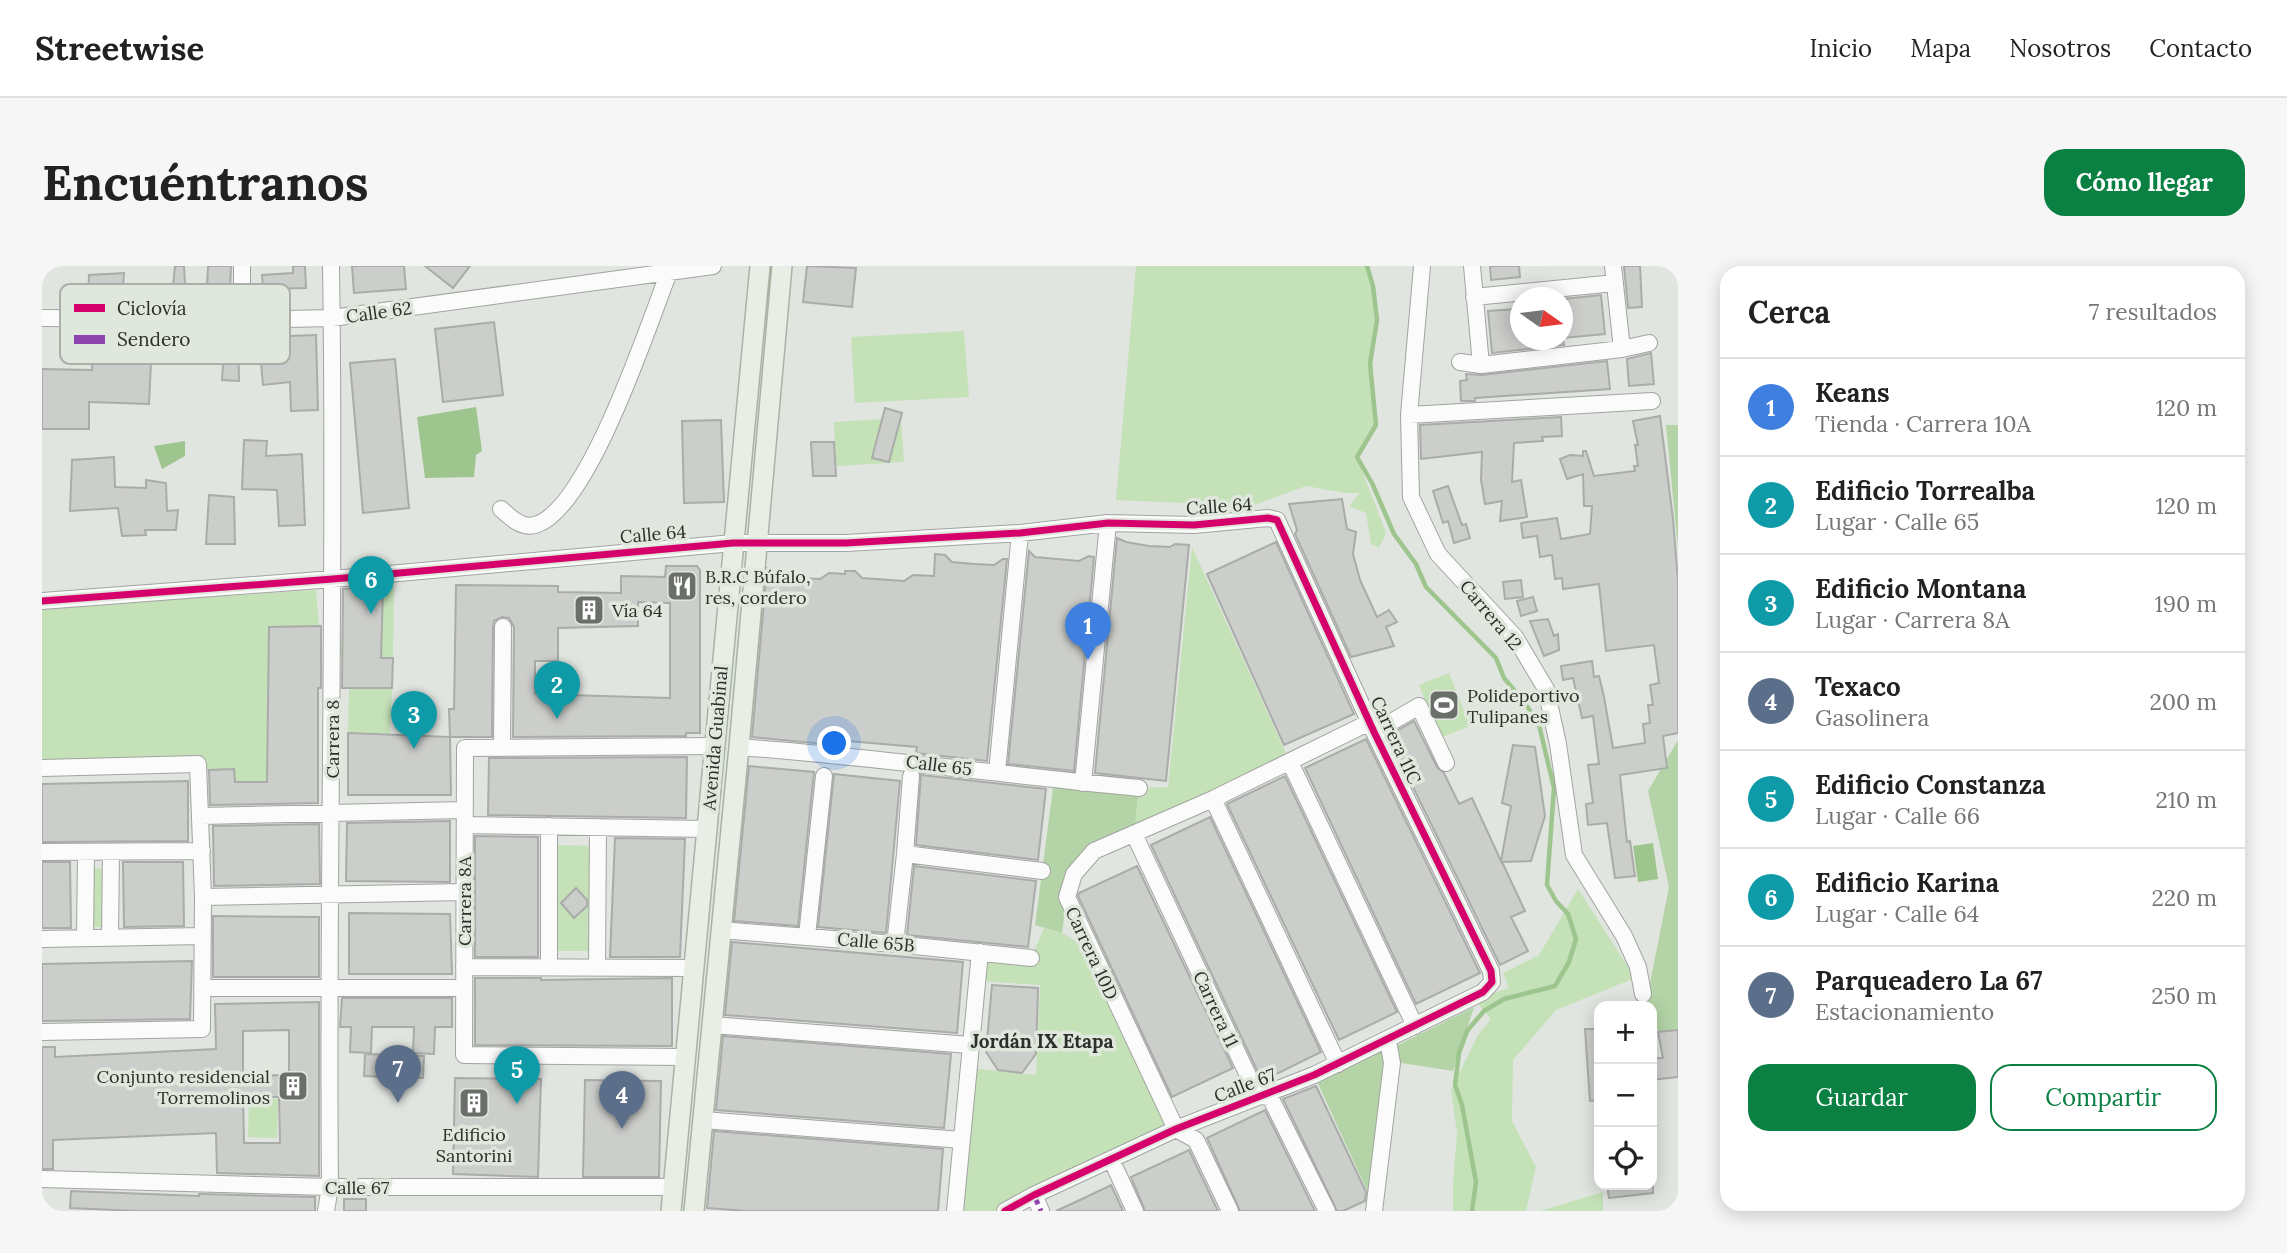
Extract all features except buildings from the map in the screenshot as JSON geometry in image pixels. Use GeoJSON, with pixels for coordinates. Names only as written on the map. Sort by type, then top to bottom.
{"type":"FeatureCollection","features":[{"type":"Feature","properties":{"kind":"main road","name":"Avenida Guabinal"},"geometry":{"type":"LineString","coordinates":[[671,1211],[760,266]]}},
{"type":"Feature","properties":{"kind":"main road","name":"Avenida Guabinal"},"geometry":{"type":"LineString","coordinates":[[694,1211],[782,266]]}},
{"type":"Feature","properties":{"kind":"street"},"geometry":{"type":"LineString","coordinates":[[242,266],[242,284]]}},
{"type":"Feature","properties":{"kind":"street","name":"Carrera 8"},"geometry":{"type":"LineString","coordinates":[[326,1211],[330,1187],[328,988],[333,579],[331,266]]}},
{"type":"Feature","properties":{"kind":"street","name":"Calle 62"},"geometry":{"type":"LineString","coordinates":[[290,319],[332,318],[713,266]]}},
{"type":"Feature","properties":{"kind":"street","name":"Carrera 12"},"geometry":{"type":"LineString","coordinates":[[1422,266],[1409,415],[1410,497],[1438,554],[1515,637],[1546,688],[1558,744],[1574,855],[1624,936],[1639,967],[1643,994]]}},
{"type":"Feature","properties":{"kind":"street"},"geometry":{"type":"LineString","coordinates":[[1472,266],[1481,365]]}},
{"type":"Feature","properties":{"kind":"street"},"geometry":{"type":"LineString","coordinates":[[1613,266],[1622,349]]}},
{"type":"Feature","properties":{"kind":"street"},"geometry":{"type":"LineString","coordinates":[[501,509],[517,524],[536,525],[556,514],[580,482],[608,427],[669,272]]}},
{"type":"Feature","properties":{"kind":"street"},"geometry":{"type":"LineString","coordinates":[[1474,297],[1615,283]]}},
{"type":"Feature","properties":{"kind":"street","name":"Calle 62"},"geometry":{"type":"LineString","coordinates":[[42,318],[60,318]]}},
{"type":"Feature","properties":{"kind":"street"},"geometry":{"type":"LineString","coordinates":[[1460,362],[1481,365],[1622,349],[1649,343]]}},
{"type":"Feature","properties":{"kind":"street"},"geometry":{"type":"LineString","coordinates":[[1409,415],[1652,401]]}},
{"type":"Feature","properties":{"kind":"street","name":"Calle 64"},"geometry":{"type":"LineString","coordinates":[[42,601],[333,579],[733,543],[846,544],[1020,533],[1108,523],[1195,525],[1268,518]]}},
{"type":"Feature","properties":{"kind":"street","name":"Carrera 11C"},"geometry":{"type":"LineString","coordinates":[[1268,518],[1277,520],[1372,727],[1491,971],[1492,982]]}},
{"type":"Feature","properties":{"kind":"street"},"geometry":{"type":"LineString","coordinates":[[1083,783],[1108,523]]}},
{"type":"Feature","properties":{"kind":"street"},"geometry":{"type":"LineString","coordinates":[[997,772],[1020,533]]}},
{"type":"Feature","properties":{"kind":"street"},"geometry":{"type":"LineString","coordinates":[[503,627],[502,748],[715,746]]}},
{"type":"Feature","properties":{"kind":"street"},"geometry":{"type":"LineString","coordinates":[[1134,834],[1419,706],[1446,763]]}},
{"type":"Feature","properties":{"kind":"street","name":"Calle 65"},"geometry":{"type":"LineString","coordinates":[[739,747],[912,762],[1139,789]]}},
{"type":"Feature","properties":{"kind":"street","name":"Carrera 8A"},"geometry":{"type":"LineString","coordinates":[[502,748],[465,748],[464,1055],[685,1057]]}},
{"type":"Feature","properties":{"kind":"street"},"geometry":{"type":"LineString","coordinates":[[1290,762],[1415,1026]]}},
{"type":"Feature","properties":{"kind":"street"},"geometry":{"type":"LineString","coordinates":[[42,768],[198,764],[203,897],[202,1029],[42,1032]]}},
{"type":"Feature","properties":{"kind":"street"},"geometry":{"type":"LineString","coordinates":[[807,936],[824,776]]}},
{"type":"Feature","properties":{"kind":"street"},"geometry":{"type":"LineString","coordinates":[[895,944],[911,776]]}},
{"type":"Feature","properties":{"kind":"street"},"geometry":{"type":"LineString","coordinates":[[1213,799],[1338,1063]]}},
{"type":"Feature","properties":{"kind":"street"},"geometry":{"type":"LineString","coordinates":[[201,816],[331,812],[464,817],[549,826],[706,829]]}},
{"type":"Feature","properties":{"kind":"street"},"geometry":{"type":"LineString","coordinates":[[548,967],[549,826]]}},
{"type":"Feature","properties":{"kind":"street"},"geometry":{"type":"LineString","coordinates":[[597,967],[598,827]]}},
{"type":"Feature","properties":{"kind":"street","name":"Carrera 10D"},"geometry":{"type":"LineString","coordinates":[[1134,834],[1094,851],[1074,874],[1066,897],[1176,1129],[1196,1140],[1230,1211]]}},
{"type":"Feature","properties":{"kind":"street","name":"Carrera 11"},"geometry":{"type":"LineString","coordinates":[[1134,834],[1254,1088],[1260,1096],[1270,1097],[1326,1211]]}},
{"type":"Feature","properties":{"kind":"street"},"geometry":{"type":"LineString","coordinates":[[42,852],[202,851]]}},
{"type":"Feature","properties":{"kind":"street"},"geometry":{"type":"LineString","coordinates":[[85,938],[86,852]]}},
{"type":"Feature","properties":{"kind":"street"},"geometry":{"type":"LineString","coordinates":[[110,938],[111,852]]}},
{"type":"Feature","properties":{"kind":"street"},"geometry":{"type":"LineString","coordinates":[[905,854],[1042,871]]}},
{"type":"Feature","properties":{"kind":"street"},"geometry":{"type":"LineString","coordinates":[[203,897],[464,892]]}},
{"type":"Feature","properties":{"kind":"street","name":"Calle 65B"},"geometry":{"type":"LineString","coordinates":[[720,930],[1031,958]]}},
{"type":"Feature","properties":{"kind":"street"},"geometry":{"type":"LineString","coordinates":[[42,939],[202,936]]}},
{"type":"Feature","properties":{"kind":"street"},"geometry":{"type":"LineString","coordinates":[[955,1211],[980,952]]}},
{"type":"Feature","properties":{"kind":"street"},"geometry":{"type":"LineString","coordinates":[[464,967],[692,968]]}},
{"type":"Feature","properties":{"kind":"street","name":"Calle 67"},"geometry":{"type":"LineString","coordinates":[[1005,1211],[1176,1129],[1388,1040],[1483,992],[1492,982]]}},
{"type":"Feature","properties":{"kind":"street"},"geometry":{"type":"LineString","coordinates":[[202,988],[464,988]]}},
{"type":"Feature","properties":{"kind":"street"},"geometry":{"type":"LineString","coordinates":[[712,1025],[970,1045]]}},
{"type":"Feature","properties":{"kind":"street"},"geometry":{"type":"LineString","coordinates":[[1374,1211],[1392,1063],[1388,1040]]}},
{"type":"Feature","properties":{"kind":"street"},"geometry":{"type":"LineString","coordinates":[[703,1120],[962,1140]]}},
{"type":"Feature","properties":{"kind":"street"},"geometry":{"type":"LineString","coordinates":[[1111,1159],[1135,1211]]}},
{"type":"Feature","properties":{"kind":"street","name":"Calle 67"},"geometry":{"type":"LineString","coordinates":[[42,1179],[330,1187],[673,1187]]}},
{"type":"Feature","properties":{"kind":"street"},"geometry":{"type":"LineString","coordinates":[[1034,1195],[1041,1211]]}},
{"type":"Feature","properties":{"kind":"shaded area"},"geometry":{"type":"Polygon","coordinates":[[[1136,266],[1365,266],[1375,299],[1372,383],[1376,425],[1357,457],[1386,533],[1379,548],[1371,544],[1366,513],[1349,506],[1360,493],[1306,486],[1252,506],[1116,500],[1136,266]]]}},
{"type":"Feature","properties":{"kind":"shaded area"},"geometry":{"type":"Polygon","coordinates":[[[964,331],[969,397],[855,403],[851,337],[964,331]]]}},
{"type":"Feature","properties":{"kind":"shaded area"},"geometry":{"type":"Polygon","coordinates":[[[476,407],[482,451],[476,455],[474,477],[425,478],[417,417],[476,407]]]}},
{"type":"Feature","properties":{"kind":"shaded area"},"geometry":{"type":"Polygon","coordinates":[[[901,418],[904,462],[836,466],[834,422],[901,418]]]}},
{"type":"Feature","properties":{"kind":"shaded area"},"geometry":{"type":"Polygon","coordinates":[[[1666,425],[1678,425],[1678,549],[1666,425]]]}},
{"type":"Feature","properties":{"kind":"shaded area"},"geometry":{"type":"Polygon","coordinates":[[[185,441],[185,456],[162,469],[154,446],[185,441]]]}},
{"type":"Feature","properties":{"kind":"shaded area"},"geometry":{"type":"Polygon","coordinates":[[[1192,547],[1290,762],[1134,834],[1139,788],[1168,787],[1192,547]]]}},
{"type":"Feature","properties":{"kind":"shaded area"},"geometry":{"type":"Polygon","coordinates":[[[383,587],[394,587],[393,658],[339,658],[339,641],[382,642],[383,587]]]}},
{"type":"Feature","properties":{"kind":"shaded area"},"geometry":{"type":"Polygon","coordinates":[[[316,590],[319,626],[269,627],[267,781],[235,783],[234,769],[42,763],[42,608],[316,590]]]}},
{"type":"Feature","properties":{"kind":"shaded area","name":"Polideportivo Tulipanes"},"geometry":{"type":"Polygon","coordinates":[[[1449,673],[1470,726],[1440,738],[1419,685],[1449,673]]]}},
{"type":"Feature","properties":{"kind":"shaded area"},"geometry":{"type":"Polygon","coordinates":[[[349,688],[392,688],[390,734],[348,733],[349,688]]]}},
{"type":"Feature","properties":{"kind":"shaded area"},"geometry":{"type":"Polygon","coordinates":[[[1678,740],[1678,1079],[1657,1028],[1657,1001],[1646,1001],[1669,887],[1648,791],[1678,740]]]}},
{"type":"Feature","properties":{"kind":"shaded area"},"geometry":{"type":"Polygon","coordinates":[[[1054,780],[1139,788],[1134,834],[1094,851],[1067,897],[1062,933],[1035,925],[1054,780]]]}},
{"type":"Feature","properties":{"kind":"shaded area"},"geometry":{"type":"Polygon","coordinates":[[[1653,843],[1658,879],[1638,882],[1633,846],[1653,843]]]}},
{"type":"Feature","properties":{"kind":"shaded area"},"geometry":{"type":"Polygon","coordinates":[[[557,845],[596,846],[595,951],[556,951],[557,845]]]}},
{"type":"Feature","properties":{"kind":"shaded area"},"geometry":{"type":"Polygon","coordinates":[[[86,868],[111,869],[110,927],[86,927],[86,868]]]}},
{"type":"Feature","properties":{"kind":"shaded area"},"geometry":{"type":"Polygon","coordinates":[[[1578,889],[1635,978],[1556,1010],[1513,1060],[1512,1121],[1536,1167],[1526,1211],[1453,1211],[1457,1133],[1451,1090],[1478,1035],[1491,1019],[1474,999],[1509,988],[1503,973],[1539,955],[1578,889]]]}},
{"type":"Feature","properties":{"kind":"shaded area"},"geometry":{"type":"Polygon","coordinates":[[[1044,928],[1062,933],[1089,948],[1176,1129],[1005,1211],[955,1211],[970,1068],[1036,1075],[1040,985],[977,981],[980,952],[1031,958],[1044,928]]]}},
{"type":"Feature","properties":{"kind":"shaded area"},"geometry":{"type":"Polygon","coordinates":[[[1474,1007],[1453,1071],[1395,1062],[1392,1048],[1474,1007]]]}},
{"type":"Feature","properties":{"kind":"shaded area"},"geometry":{"type":"Polygon","coordinates":[[[1388,1040],[1375,1208],[1314,1075],[1388,1040]]]}},
{"type":"Feature","properties":{"kind":"shaded area"},"geometry":{"type":"Polygon","coordinates":[[[249,1099],[278,1099],[277,1138],[248,1137],[249,1099]]]}},
{"type":"Feature","properties":{"kind":"shaded area"},"geometry":{"type":"Polygon","coordinates":[[[1603,1192],[1603,1211],[1540,1211],[1603,1192]]]}},
{"type":"Feature","properties":{"kind":"waterway"},"geometry":{"type":"LineString","coordinates":[[1367,266],[1373,286],[1377,320],[1370,364],[1376,425],[1357,457],[1372,483],[1394,534],[1416,564],[1426,587],[1496,658],[1504,678],[1539,725],[1554,788],[1547,885],[1568,914],[1576,939],[1569,962],[1555,986],[1504,999],[1484,1011],[1467,1031],[1459,1053],[1455,1085],[1462,1105],[1476,1182],[1472,1211]]}},
{"type":"Feature","properties":{"kind":"marked path"},"geometry":{"type":"LineString","coordinates":[[1034,1195],[1041,1211]]}},
{"type":"Feature","properties":{"kind":"cycle path"},"geometry":{"type":"LineString","coordinates":[[42,601],[333,579],[733,543],[846,543],[1020,533],[1108,523],[1194,525],[1268,518],[1277,520],[1374,732],[1491,971],[1492,982],[1483,992],[1314,1075],[1176,1129],[1005,1211]]}},
{"type":"Feature","properties":{"kind":"place","name":"B.R.C Búfalo, res, cordero"},"geometry":{"type":"Point","coordinates":[682,586]}},
{"type":"Feature","properties":{"kind":"place","name":"Vía 64"},"geometry":{"type":"Point","coordinates":[589,610]}},
{"type":"Feature","properties":{"kind":"place","name":"Edificio Karina"},"geometry":{"type":"Point","coordinates":[371,614]}},
{"type":"Feature","properties":{"kind":"place","name":"Keans"},"geometry":{"type":"Point","coordinates":[1088,660]}},
{"type":"Feature","properties":{"kind":"place","name":"Polideportivo Tulipanes"},"geometry":{"type":"Point","coordinates":[1444,705]}},
{"type":"Feature","properties":{"kind":"place","name":"Edificio Torrealba"},"geometry":{"type":"Point","coordinates":[557,719]}},
{"type":"Feature","properties":{"kind":"place","name":"Edificio Montana"},"geometry":{"type":"Point","coordinates":[414,749]}},
{"type":"Feature","properties":{"kind":"place","name":"Conjunto residencial Torremolinos"},"geometry":{"type":"Point","coordinates":[293,1086]}},
{"type":"Feature","properties":{"kind":"place","name":"Parqueadero La 67"},"geometry":{"type":"Point","coordinates":[398,1103]}},
{"type":"Feature","properties":{"kind":"place","name":"Edificio Santorini"},"geometry":{"type":"Point","coordinates":[474,1103]}},
{"type":"Feature","properties":{"kind":"place","name":"Edificio Constanza"},"geometry":{"type":"Point","coordinates":[517,1104]}},
{"type":"Feature","properties":{"kind":"place","name":"Texaco"},"geometry":{"type":"Point","coordinates":[622,1129]}},
{"type":"Feature","properties":{"kind":"district","name":"Jordán IX Etapa"},"geometry":{"type":"Point","coordinates":[1042,1041]}}]}
